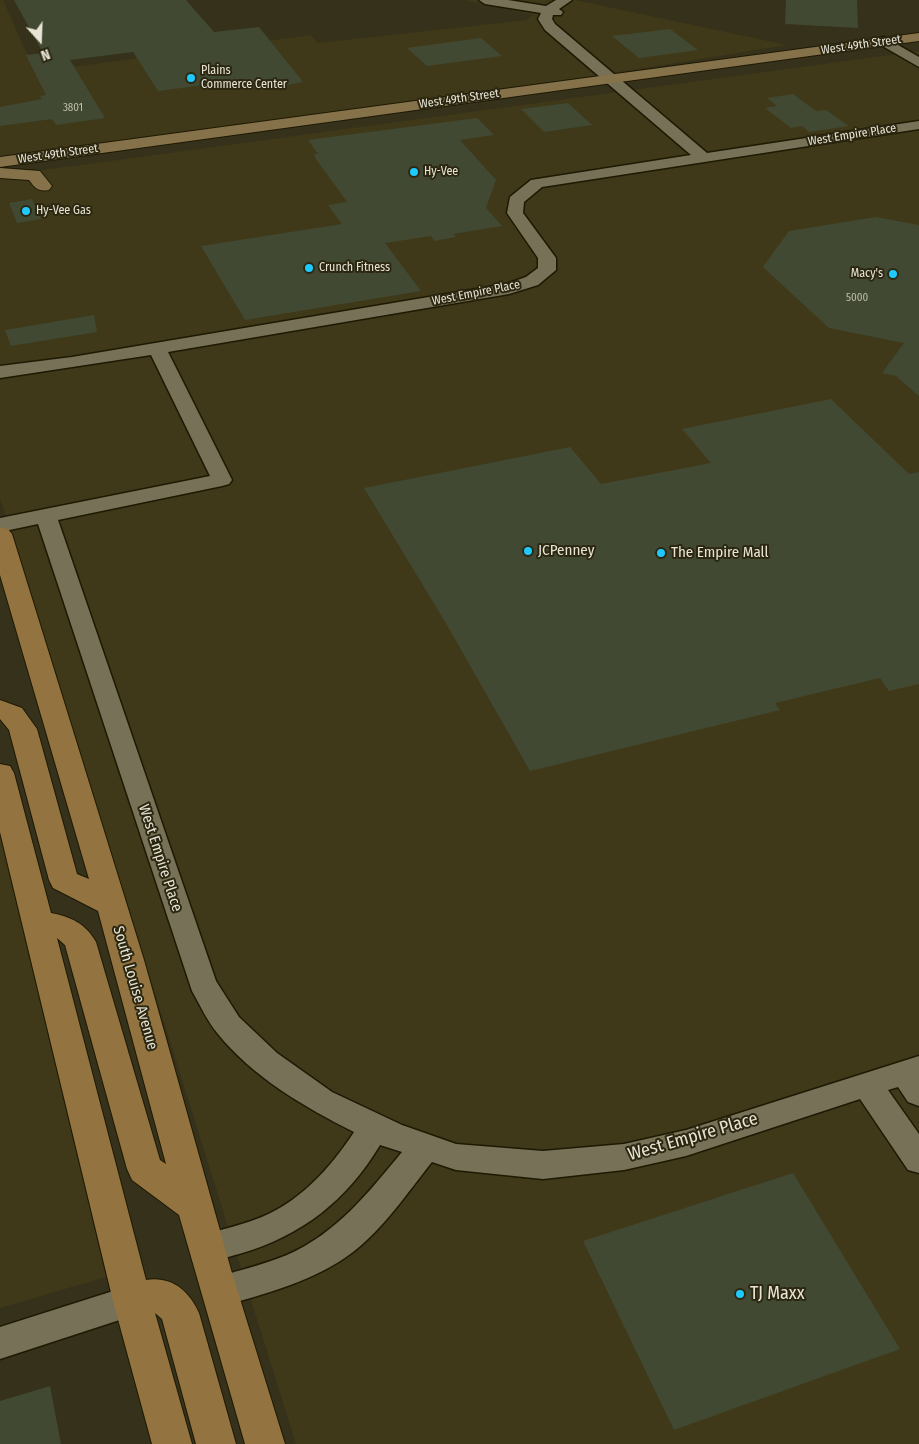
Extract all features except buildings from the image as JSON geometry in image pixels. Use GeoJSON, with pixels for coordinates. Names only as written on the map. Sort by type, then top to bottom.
{"type":"FeatureCollection","features":[{"type":"Feature","properties":{"kind":"main road","name":"West 49th Street"},"geometry":{"type":"LineString","coordinates":[[0,162],[610,66],[631,76],[919,36]]}},
{"type":"Feature","properties":{"kind":"main road"},"geometry":{"type":"LineString","coordinates":[[0,173],[34,175],[43,186]]}},
{"type":"Feature","properties":{"kind":"main road","name":"South Louise Avenue"},"geometry":{"type":"LineString","coordinates":[[0,534],[111,904],[219,1292],[265,1444]]}},
{"type":"Feature","properties":{"kind":"main road"},"geometry":{"type":"LineString","coordinates":[[0,709],[12,714],[23,729],[64,880],[111,904]]}},
{"type":"Feature","properties":{"kind":"main road"},"geometry":{"type":"LineString","coordinates":[[0,773],[132,1301],[172,1444]]}},
{"type":"Feature","properties":{"kind":"main road"},"geometry":{"type":"LineString","coordinates":[[38,923],[60,925],[74,933],[80,942],[145,1169],[195,1206]]}},
{"type":"Feature","properties":{"kind":"main road"},"geometry":{"type":"LineString","coordinates":[[132,1301],[148,1296],[163,1296],[174,1301],[180,1313],[216,1444]]}},
{"type":"Feature","properties":{"kind":"street"},"geometry":{"type":"LineString","coordinates":[[485,0],[557,7]]}},
{"type":"Feature","properties":{"kind":"street"},"geometry":{"type":"LineString","coordinates":[[519,0],[557,7]]}},
{"type":"Feature","properties":{"kind":"street"},"geometry":{"type":"LineString","coordinates":[[557,7],[545,19],[550,27],[610,66]]}},
{"type":"Feature","properties":{"kind":"street"},"geometry":{"type":"LineString","coordinates":[[557,7],[558,18],[610,66],[708,150]]}},
{"type":"Feature","properties":{"kind":"street"},"geometry":{"type":"LineString","coordinates":[[903,39],[919,49]]}},
{"type":"Feature","properties":{"kind":"street"},"geometry":{"type":"LineString","coordinates":[[884,41],[919,63]]}},
{"type":"Feature","properties":{"kind":"street"},"geometry":{"type":"LineString","coordinates":[[631,76],[649,91]]}},
{"type":"Feature","properties":{"kind":"street","name":"West Empire Place"},"geometry":{"type":"LineString","coordinates":[[0,372],[72,363],[521,286],[541,276],[547,270],[548,264],[543,251],[515,213],[516,200],[537,183],[708,150],[725,154],[919,125]]}},
{"type":"Feature","properties":{"kind":"street"},"geometry":{"type":"LineString","coordinates":[[157,348],[222,480]]}},
{"type":"Feature","properties":{"kind":"street","name":"West Empire Place"},"geometry":{"type":"LineString","coordinates":[[0,380],[43,372],[72,363]]}},
{"type":"Feature","properties":{"kind":"street"},"geometry":{"type":"LineString","coordinates":[[0,512],[135,488],[222,480]]}},
{"type":"Feature","properties":{"kind":"street"},"geometry":{"type":"LineString","coordinates":[[0,525],[222,480]]}},
{"type":"Feature","properties":{"kind":"street","name":"West Empire Place"},"geometry":{"type":"LineString","coordinates":[[46,515],[202,983],[228,1025],[266,1062],[321,1101],[374,1127],[456,1157],[542,1166],[624,1157],[686,1143],[868,1084],[914,1078]]}},
{"type":"Feature","properties":{"kind":"street"},"geometry":{"type":"LineString","coordinates":[[868,1084],[919,1160]]}},
{"type":"Feature","properties":{"kind":"street"},"geometry":{"type":"LineString","coordinates":[[207,1248],[278,1225],[325,1194],[356,1157],[374,1127]]}},
{"type":"Feature","properties":{"kind":"street"},"geometry":{"type":"LineString","coordinates":[[219,1292],[300,1265],[342,1241],[375,1208],[426,1147]]}},
{"type":"Feature","properties":{"kind":"street"},"geometry":{"type":"LineString","coordinates":[[0,1343],[132,1301]]}},
{"type":"Feature","properties":{"kind":"shaded area"},"geometry":{"type":"Polygon","coordinates":[[[0,0],[3,0],[35,72],[311,35],[318,43],[527,20],[533,15],[465,0],[575,0],[787,45],[595,76],[0,158],[0,0]]]}},
{"type":"Feature","properties":{"kind":"shaded area"},"geometry":{"type":"Polygon","coordinates":[[[919,51],[919,1444],[296,1444],[0,498],[0,176],[919,51]]]}},
{"type":"Feature","properties":{"kind":"shaded area"},"geometry":{"type":"Polygon","coordinates":[[[0,835],[106,1277],[0,1308],[0,835]]]}},
{"type":"Feature","properties":{"kind":"place","name":"Plains Commerce Center"},"geometry":{"type":"Point","coordinates":[191,78]}},
{"type":"Feature","properties":{"kind":"place","name":"Hy-Vee"},"geometry":{"type":"Point","coordinates":[414,172]}},
{"type":"Feature","properties":{"kind":"place","name":"Hy-Vee Gas"},"geometry":{"type":"Point","coordinates":[26,211]}},
{"type":"Feature","properties":{"kind":"place","name":"Crunch Fitness"},"geometry":{"type":"Point","coordinates":[309,268]}},
{"type":"Feature","properties":{"kind":"place","name":"Macy's"},"geometry":{"type":"Point","coordinates":[893,274]}},
{"type":"Feature","properties":{"kind":"place","name":"JCPenney"},"geometry":{"type":"Point","coordinates":[528,551]}},
{"type":"Feature","properties":{"kind":"place","name":"The Empire Mall"},"geometry":{"type":"Point","coordinates":[661,553]}},
{"type":"Feature","properties":{"kind":"place","name":"TJ Maxx"},"geometry":{"type":"Point","coordinates":[740,1294]}}]}
